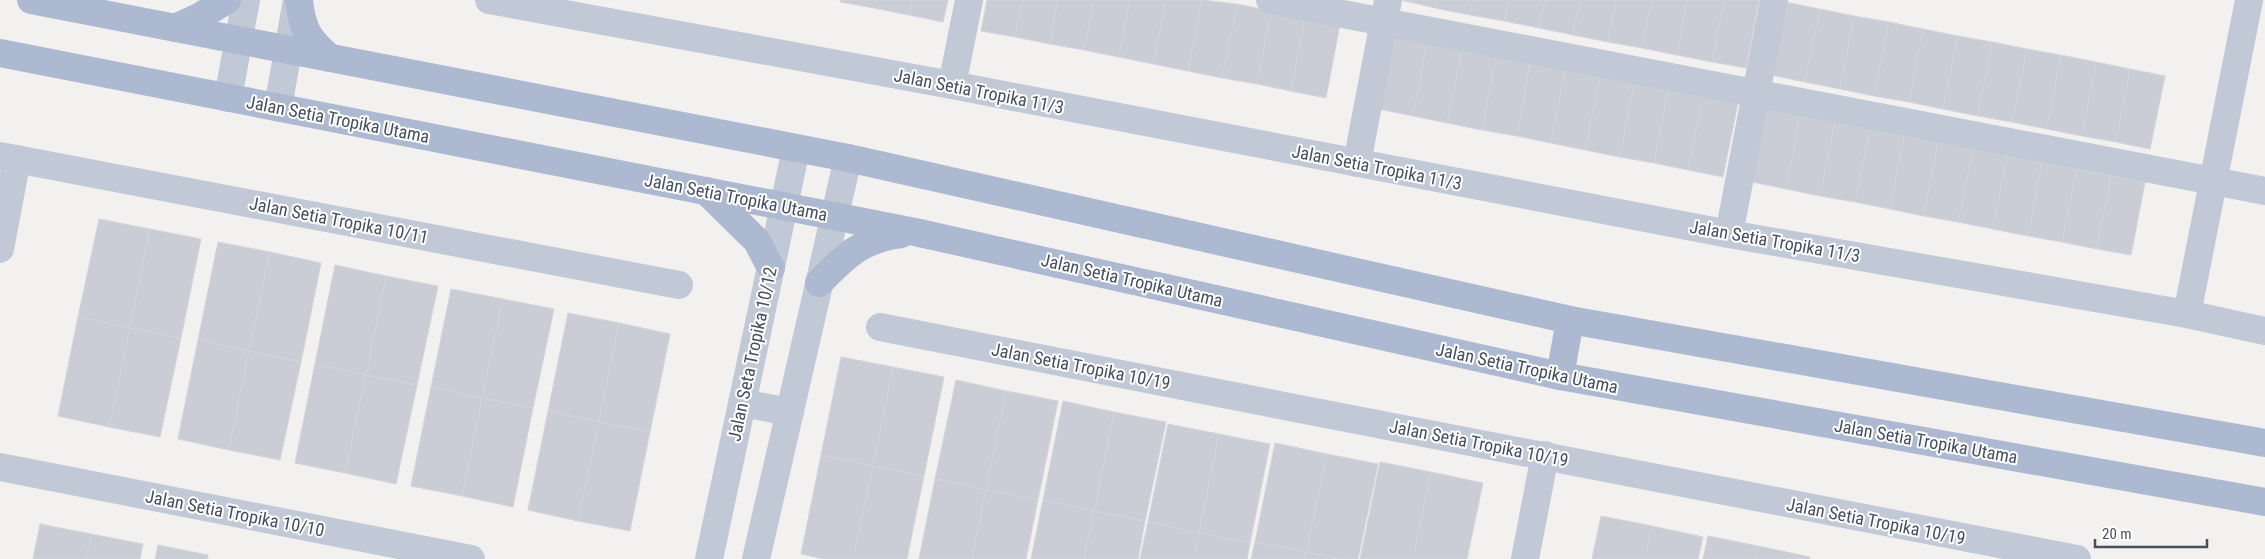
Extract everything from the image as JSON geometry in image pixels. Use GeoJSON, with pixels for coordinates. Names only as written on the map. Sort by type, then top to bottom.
{"type":"FeatureCollection","features":[{"type":"Feature","properties":{"kind":"main road"},"geometry":{"type":"LineString","coordinates":[[31,0],[848,158],[1570,320],[2265,444]]}},
{"type":"Feature","properties":{"kind":"main road"},"geometry":{"type":"LineString","coordinates":[[174,28],[199,18],[227,0]]}},
{"type":"Feature","properties":{"kind":"main road"},"geometry":{"type":"LineString","coordinates":[[298,0],[304,31],[314,45],[330,58]]}},
{"type":"Feature","properties":{"kind":"main road","name":"Jalan Setia Tropika Utama"},"geometry":{"type":"LineString","coordinates":[[0,53],[915,232],[1560,376],[2265,502]]}},
{"type":"Feature","properties":{"kind":"main road"},"geometry":{"type":"LineString","coordinates":[[706,191],[757,241],[771,268]]}},
{"type":"Feature","properties":{"kind":"main road"},"geometry":{"type":"LineString","coordinates":[[819,283],[844,257],[865,242],[886,236],[915,232]]}},
{"type":"Feature","properties":{"kind":"main road"},"geometry":{"type":"LineString","coordinates":[[1560,376],[1570,320]]}},
{"type":"Feature","properties":{"kind":"street"},"geometry":{"type":"LineString","coordinates":[[228,98],[246,0]]}},
{"type":"Feature","properties":{"kind":"street"},"geometry":{"type":"LineString","coordinates":[[278,107],[298,0]]}},
{"type":"Feature","properties":{"kind":"street","name":"Jalan Setia Tropika 11/3"},"geometry":{"type":"LineString","coordinates":[[489,0],[563,7],[1357,164],[1729,234],[2187,314],[2265,331]]}},
{"type":"Feature","properties":{"kind":"street"},"geometry":{"type":"LineString","coordinates":[[952,85],[969,0]]}},
{"type":"Feature","properties":{"kind":"street"},"geometry":{"type":"LineString","coordinates":[[1270,0],[1386,11],[1755,93],[2265,191]]}},
{"type":"Feature","properties":{"kind":"street"},"geometry":{"type":"LineString","coordinates":[[1729,234],[1774,0]]}},
{"type":"Feature","properties":{"kind":"street"},"geometry":{"type":"LineString","coordinates":[[2187,314],[2249,0]]}},
{"type":"Feature","properties":{"kind":"street"},"geometry":{"type":"LineString","coordinates":[[1357,164],[1386,11]]}},
{"type":"Feature","properties":{"kind":"street","name":"Jalan Seta Tropika 10/12"},"geometry":{"type":"LineString","coordinates":[[709,559],[796,148]]}},
{"type":"Feature","properties":{"kind":"street"},"geometry":{"type":"LineString","coordinates":[[0,249],[8,158]]}},
{"type":"Feature","properties":{"kind":"street","name":"Jalan Setia Tropika 10/11"},"geometry":{"type":"LineString","coordinates":[[8,158],[679,285]]}},
{"type":"Feature","properties":{"kind":"street"},"geometry":{"type":"LineString","coordinates":[[756,559],[848,158]]}},
{"type":"Feature","properties":{"kind":"street","name":"Jalan Setia Tropika 10/19"},"geometry":{"type":"LineString","coordinates":[[880,327],[1545,455],[1827,512],[2078,559]]}},
{"type":"Feature","properties":{"kind":"street"},"geometry":{"type":"LineString","coordinates":[[742,403],[790,412]]}},
{"type":"Feature","properties":{"kind":"street"},"geometry":{"type":"LineString","coordinates":[[1525,559],[1545,455]]}},
{"type":"Feature","properties":{"kind":"street","name":"Jalan Setia Tropika 10/10"},"geometry":{"type":"LineString","coordinates":[[0,468],[471,559]]}},
{"type":"Feature","properties":{"kind":"building"},"geometry":{"type":"Polygon","coordinates":[[[840,0],[876,0],[874,8],[840,2],[840,0]]]}},
{"type":"Feature","properties":{"kind":"building"},"geometry":{"type":"Polygon","coordinates":[[[876,0],[912,0],[909,15],[874,8],[876,0]]]}},
{"type":"Feature","properties":{"kind":"building"},"geometry":{"type":"Polygon","coordinates":[[[912,0],[948,0],[943,22],[909,15],[912,0]]]}},
{"type":"Feature","properties":{"kind":"building"},"geometry":{"type":"Polygon","coordinates":[[[987,0],[1023,0],[1015,37],[981,31],[987,0]]]}},
{"type":"Feature","properties":{"kind":"building"},"geometry":{"type":"Polygon","coordinates":[[[1023,0],[1058,0],[1050,44],[1015,37],[1023,0]]]}},
{"type":"Feature","properties":{"kind":"building"},"geometry":{"type":"Polygon","coordinates":[[[1058,0],[1094,0],[1084,50],[1050,44],[1058,0]]]}},
{"type":"Feature","properties":{"kind":"building"},"geometry":{"type":"Polygon","coordinates":[[[1094,0],[1130,0],[1119,57],[1084,50],[1094,0]]]}},
{"type":"Feature","properties":{"kind":"building"},"geometry":{"type":"Polygon","coordinates":[[[1130,0],[1166,0],[1153,64],[1119,57],[1130,0]]]}},
{"type":"Feature","properties":{"kind":"building"},"geometry":{"type":"Polygon","coordinates":[[[1166,0],[1202,0],[1188,71],[1153,64],[1166,0]]]}},
{"type":"Feature","properties":{"kind":"building"},"geometry":{"type":"Polygon","coordinates":[[[1202,0],[1237,4],[1222,78],[1188,71],[1202,0]]]}},
{"type":"Feature","properties":{"kind":"building"},"geometry":{"type":"Polygon","coordinates":[[[1401,0],[1437,0],[1435,8],[1401,0]]]}},
{"type":"Feature","properties":{"kind":"building"},"geometry":{"type":"Polygon","coordinates":[[[1437,0],[1473,0],[1470,15],[1435,8],[1437,0]]]}},
{"type":"Feature","properties":{"kind":"building"},"geometry":{"type":"Polygon","coordinates":[[[1473,0],[1508,0],[1504,21],[1470,15],[1473,0]]]}},
{"type":"Feature","properties":{"kind":"building"},"geometry":{"type":"Polygon","coordinates":[[[1508,0],[1545,0],[1539,28],[1504,21],[1508,0]]]}},
{"type":"Feature","properties":{"kind":"building"},"geometry":{"type":"Polygon","coordinates":[[[1545,0],[1580,0],[1573,35],[1539,28],[1545,0]]]}},
{"type":"Feature","properties":{"kind":"building"},"geometry":{"type":"Polygon","coordinates":[[[1580,0],[1616,0],[1608,42],[1573,35],[1580,0]]]}},
{"type":"Feature","properties":{"kind":"building"},"geometry":{"type":"Polygon","coordinates":[[[1616,0],[1652,0],[1642,48],[1608,42],[1616,0]]]}},
{"type":"Feature","properties":{"kind":"building"},"geometry":{"type":"Polygon","coordinates":[[[1652,0],[1687,0],[1677,55],[1642,48],[1652,0]]]}},
{"type":"Feature","properties":{"kind":"building"},"geometry":{"type":"Polygon","coordinates":[[[1687,0],[1724,0],[1712,62],[1677,55],[1687,0]]]}},
{"type":"Feature","properties":{"kind":"building"},"geometry":{"type":"Polygon","coordinates":[[[1724,0],[1759,0],[1746,68],[1712,62],[1724,0]]]}},
{"type":"Feature","properties":{"kind":"building"},"geometry":{"type":"Polygon","coordinates":[[[1785,2],[1820,9],[1805,82],[1771,75],[1785,2]]]}},
{"type":"Feature","properties":{"kind":"building"},"geometry":{"type":"Polygon","coordinates":[[[1237,4],[1271,11],[1257,84],[1222,78],[1237,4]]]}},
{"type":"Feature","properties":{"kind":"building"},"geometry":{"type":"Polygon","coordinates":[[[1820,9],[1854,16],[1840,89],[1805,82],[1820,9]]]}},
{"type":"Feature","properties":{"kind":"building"},"geometry":{"type":"Polygon","coordinates":[[[1271,11],[1305,17],[1291,91],[1257,84],[1271,11]]]}},
{"type":"Feature","properties":{"kind":"building"},"geometry":{"type":"Polygon","coordinates":[[[1854,16],[1889,22],[1874,96],[1840,89],[1854,16]]]}},
{"type":"Feature","properties":{"kind":"building"},"geometry":{"type":"Polygon","coordinates":[[[1305,17],[1340,24],[1326,98],[1291,91],[1305,17]]]}},
{"type":"Feature","properties":{"kind":"building"},"geometry":{"type":"Polygon","coordinates":[[[1889,22],[1923,29],[1909,102],[1874,96],[1889,22]]]}},
{"type":"Feature","properties":{"kind":"building"},"geometry":{"type":"Polygon","coordinates":[[[1923,29],[1958,36],[1943,109],[1909,102],[1923,29]]]}},
{"type":"Feature","properties":{"kind":"building"},"geometry":{"type":"Polygon","coordinates":[[[1393,36],[1427,43],[1413,116],[1378,109],[1393,36]]]}},
{"type":"Feature","properties":{"kind":"building"},"geometry":{"type":"Polygon","coordinates":[[[1958,36],[1992,42],[1978,116],[1943,109],[1958,36]]]}},
{"type":"Feature","properties":{"kind":"building"},"geometry":{"type":"Polygon","coordinates":[[[1992,42],[2027,49],[2012,122],[1978,116],[1992,42]]]}},
{"type":"Feature","properties":{"kind":"building"},"geometry":{"type":"Polygon","coordinates":[[[1427,43],[1462,50],[1447,123],[1413,116],[1427,43]]]}},
{"type":"Feature","properties":{"kind":"building"},"geometry":{"type":"Polygon","coordinates":[[[2027,49],[2061,55],[2047,129],[2012,122],[2027,49]]]}},
{"type":"Feature","properties":{"kind":"building"},"geometry":{"type":"Polygon","coordinates":[[[1462,50],[1496,57],[1482,130],[1447,123],[1462,50]]]}},
{"type":"Feature","properties":{"kind":"building"},"geometry":{"type":"Polygon","coordinates":[[[2061,55],[2096,62],[2082,136],[2047,129],[2061,55]]]}},
{"type":"Feature","properties":{"kind":"building"},"geometry":{"type":"Polygon","coordinates":[[[1496,57],[1530,63],[1517,136],[1482,130],[1496,57]]]}},
{"type":"Feature","properties":{"kind":"building"},"geometry":{"type":"Polygon","coordinates":[[[2096,62],[2130,69],[2116,142],[2082,136],[2096,62]]]}},
{"type":"Feature","properties":{"kind":"building"},"geometry":{"type":"Polygon","coordinates":[[[1530,63],[1565,70],[1551,143],[1517,136],[1530,63]]]}},
{"type":"Feature","properties":{"kind":"building"},"geometry":{"type":"Polygon","coordinates":[[[2130,69],[2165,76],[2150,149],[2116,142],[2130,69]]]}},
{"type":"Feature","properties":{"kind":"building"},"geometry":{"type":"Polygon","coordinates":[[[1565,70],[1600,77],[1585,150],[1551,143],[1565,70]]]}},
{"type":"Feature","properties":{"kind":"building"},"geometry":{"type":"Polygon","coordinates":[[[1600,77],[1634,83],[1620,157],[1585,150],[1600,77]]]}},
{"type":"Feature","properties":{"kind":"building"},"geometry":{"type":"Polygon","coordinates":[[[1634,83],[1668,90],[1654,163],[1620,157],[1634,83]]]}},
{"type":"Feature","properties":{"kind":"building"},"geometry":{"type":"Polygon","coordinates":[[[1668,90],[1703,96],[1688,170],[1654,163],[1668,90]]]}},
{"type":"Feature","properties":{"kind":"building"},"geometry":{"type":"Polygon","coordinates":[[[1703,96],[1738,103],[1723,177],[1688,170],[1703,96]]]}},
{"type":"Feature","properties":{"kind":"building"},"geometry":{"type":"Polygon","coordinates":[[[1766,109],[1800,115],[1786,189],[1752,182],[1766,109]]]}},
{"type":"Feature","properties":{"kind":"building"},"geometry":{"type":"Polygon","coordinates":[[[1800,115],[1835,122],[1820,196],[1786,189],[1800,115]]]}},
{"type":"Feature","properties":{"kind":"building"},"geometry":{"type":"Polygon","coordinates":[[[1835,122],[1870,129],[1855,202],[1820,196],[1835,122]]]}},
{"type":"Feature","properties":{"kind":"building"},"geometry":{"type":"Polygon","coordinates":[[[1870,129],[1904,136],[1890,209],[1855,202],[1870,129]]]}},
{"type":"Feature","properties":{"kind":"building"},"geometry":{"type":"Polygon","coordinates":[[[1904,136],[1938,142],[1924,216],[1890,209],[1904,136]]]}},
{"type":"Feature","properties":{"kind":"building"},"geometry":{"type":"Polygon","coordinates":[[[1938,142],[1973,149],[1958,222],[1924,216],[1938,142]]]}},
{"type":"Feature","properties":{"kind":"building"},"geometry":{"type":"Polygon","coordinates":[[[1973,149],[2007,155],[1993,229],[1958,222],[1973,149]]]}},
{"type":"Feature","properties":{"kind":"building"},"geometry":{"type":"Polygon","coordinates":[[[2007,155],[2042,162],[2028,236],[1993,229],[2007,155]]]}},
{"type":"Feature","properties":{"kind":"building"},"geometry":{"type":"Polygon","coordinates":[[[2042,162],[2077,169],[2062,242],[2028,236],[2042,162]]]}},
{"type":"Feature","properties":{"kind":"building"},"geometry":{"type":"Polygon","coordinates":[[[2077,169],[2111,176],[2097,249],[2062,242],[2077,169]]]}},
{"type":"Feature","properties":{"kind":"building"},"geometry":{"type":"Polygon","coordinates":[[[2111,176],[2145,182],[2131,255],[2097,249],[2111,176]]]}},
{"type":"Feature","properties":{"kind":"building"},"geometry":{"type":"Polygon","coordinates":[[[99,219],[150,229],[130,328],[78,317],[99,219]]]}},
{"type":"Feature","properties":{"kind":"building"},"geometry":{"type":"Polygon","coordinates":[[[150,229],[201,239],[181,338],[130,328],[150,229]]]}},
{"type":"Feature","properties":{"kind":"building"},"geometry":{"type":"Polygon","coordinates":[[[218,242],[270,252],[249,351],[198,340],[218,242]]]}},
{"type":"Feature","properties":{"kind":"building"},"geometry":{"type":"Polygon","coordinates":[[[270,252],[321,263],[301,362],[249,351],[270,252]]]}},
{"type":"Feature","properties":{"kind":"building"},"geometry":{"type":"Polygon","coordinates":[[[335,265],[386,276],[366,375],[315,364],[335,265]]]}},
{"type":"Feature","properties":{"kind":"building"},"geometry":{"type":"Polygon","coordinates":[[[386,276],[438,286],[417,385],[366,375],[386,276]]]}},
{"type":"Feature","properties":{"kind":"building"},"geometry":{"type":"Polygon","coordinates":[[[451,289],[503,299],[482,398],[431,387],[451,289]]]}},
{"type":"Feature","properties":{"kind":"building"},"geometry":{"type":"Polygon","coordinates":[[[503,299],[554,309],[533,408],[482,398],[503,299]]]}},
{"type":"Feature","properties":{"kind":"building"},"geometry":{"type":"Polygon","coordinates":[[[568,313],[619,323],[599,422],[548,411],[568,313]]]}},
{"type":"Feature","properties":{"kind":"building"},"geometry":{"type":"Polygon","coordinates":[[[78,317],[130,328],[109,427],[58,416],[78,317]]]}},
{"type":"Feature","properties":{"kind":"building"},"geometry":{"type":"Polygon","coordinates":[[[619,323],[670,334],[650,432],[599,422],[619,323]]]}},
{"type":"Feature","properties":{"kind":"building"},"geometry":{"type":"Polygon","coordinates":[[[130,328],[181,338],[160,437],[109,427],[130,328]]]}},
{"type":"Feature","properties":{"kind":"building"},"geometry":{"type":"Polygon","coordinates":[[[198,340],[249,351],[229,450],[178,439],[198,340]]]}},
{"type":"Feature","properties":{"kind":"building"},"geometry":{"type":"Polygon","coordinates":[[[249,351],[301,362],[280,460],[229,450],[249,351]]]}},
{"type":"Feature","properties":{"kind":"building"},"geometry":{"type":"Polygon","coordinates":[[[841,357],[893,367],[873,466],[821,455],[841,357]]]}},
{"type":"Feature","properties":{"kind":"building"},"geometry":{"type":"Polygon","coordinates":[[[315,364],[366,375],[345,473],[295,463],[315,364]]]}},
{"type":"Feature","properties":{"kind":"building"},"geometry":{"type":"Polygon","coordinates":[[[893,367],[944,377],[924,476],[873,466],[893,367]]]}},
{"type":"Feature","properties":{"kind":"building"},"geometry":{"type":"Polygon","coordinates":[[[366,375],[417,385],[396,484],[345,473],[366,375]]]}},
{"type":"Feature","properties":{"kind":"building"},"geometry":{"type":"Polygon","coordinates":[[[956,380],[1006,391],[986,490],[935,479],[956,380]]]}},
{"type":"Feature","properties":{"kind":"building"},"geometry":{"type":"Polygon","coordinates":[[[431,387],[482,398],[462,496],[411,486],[431,387]]]}},
{"type":"Feature","properties":{"kind":"building"},"geometry":{"type":"Polygon","coordinates":[[[1006,391],[1058,401],[1038,500],[986,490],[1006,391]]]}},
{"type":"Feature","properties":{"kind":"building"},"geometry":{"type":"Polygon","coordinates":[[[482,398],[533,408],[513,507],[462,496],[482,398]]]}},
{"type":"Feature","properties":{"kind":"building"},"geometry":{"type":"Polygon","coordinates":[[[1063,401],[1114,412],[1094,511],[1043,500],[1063,401]]]}},
{"type":"Feature","properties":{"kind":"building"},"geometry":{"type":"Polygon","coordinates":[[[548,411],[599,422],[578,521],[528,510],[548,411]]]}},
{"type":"Feature","properties":{"kind":"building"},"geometry":{"type":"Polygon","coordinates":[[[1114,412],[1166,422],[1145,521],[1094,511],[1114,412]]]}},
{"type":"Feature","properties":{"kind":"building"},"geometry":{"type":"Polygon","coordinates":[[[599,422],[650,432],[630,531],[578,521],[599,422]]]}},
{"type":"Feature","properties":{"kind":"building"},"geometry":{"type":"Polygon","coordinates":[[[1168,424],[1219,434],[1199,533],[1148,522],[1168,424]]]}},
{"type":"Feature","properties":{"kind":"building"},"geometry":{"type":"Polygon","coordinates":[[[1219,434],[1270,444],[1250,543],[1199,533],[1219,434]]]}},
{"type":"Feature","properties":{"kind":"building"},"geometry":{"type":"Polygon","coordinates":[[[1275,443],[1327,454],[1306,552],[1255,542],[1275,443]]]}},
{"type":"Feature","properties":{"kind":"building"},"geometry":{"type":"Polygon","coordinates":[[[1327,454],[1378,464],[1358,559],[1341,559],[1306,552],[1327,454]]]}},
{"type":"Feature","properties":{"kind":"building"},"geometry":{"type":"Polygon","coordinates":[[[821,455],[873,466],[853,559],[824,559],[801,554],[821,455]]]}},
{"type":"Feature","properties":{"kind":"building"},"geometry":{"type":"Polygon","coordinates":[[[1380,462],[1431,472],[1413,559],[1360,559],[1380,462]]]}},
{"type":"Feature","properties":{"kind":"building"},"geometry":{"type":"Polygon","coordinates":[[[873,466],[924,476],[907,559],[853,559],[873,466]]]}},
{"type":"Feature","properties":{"kind":"building"},"geometry":{"type":"Polygon","coordinates":[[[1431,472],[1483,483],[1467,559],[1413,559],[1431,472]]]}},
{"type":"Feature","properties":{"kind":"building"},"geometry":{"type":"Polygon","coordinates":[[[935,479],[986,490],[972,559],[919,559],[935,479]]]}},
{"type":"Feature","properties":{"kind":"building"},"geometry":{"type":"Polygon","coordinates":[[[986,490],[1038,500],[1026,559],[972,559],[986,490]]]}},
{"type":"Feature","properties":{"kind":"building"},"geometry":{"type":"Polygon","coordinates":[[[1043,500],[1094,511],[1084,559],[1031,559],[1043,500]]]}},
{"type":"Feature","properties":{"kind":"building"},"geometry":{"type":"Polygon","coordinates":[[[1094,511],[1145,521],[1138,559],[1084,559],[1094,511]]]}},
{"type":"Feature","properties":{"kind":"building"},"geometry":{"type":"Polygon","coordinates":[[[1601,516],[1652,526],[1645,559],[1592,559],[1601,516]]]}},
{"type":"Feature","properties":{"kind":"building"},"geometry":{"type":"Polygon","coordinates":[[[1148,522],[1199,533],[1194,559],[1140,559],[1148,522]]]}},
{"type":"Feature","properties":{"kind":"building"},"geometry":{"type":"Polygon","coordinates":[[[40,524],[91,534],[86,559],[33,559],[40,524]]]}},
{"type":"Feature","properties":{"kind":"building"},"geometry":{"type":"Polygon","coordinates":[[[1652,526],[1703,537],[1698,559],[1645,559],[1652,526]]]}},
{"type":"Feature","properties":{"kind":"building"},"geometry":{"type":"Polygon","coordinates":[[[1199,533],[1250,543],[1247,559],[1194,559],[1199,533]]]}},
{"type":"Feature","properties":{"kind":"building"},"geometry":{"type":"Polygon","coordinates":[[[91,534],[143,544],[140,559],[86,559],[91,534]]]}},
{"type":"Feature","properties":{"kind":"building"},"geometry":{"type":"Polygon","coordinates":[[[1708,536],[1758,546],[1756,559],[1703,559],[1708,536]]]}},
{"type":"Feature","properties":{"kind":"building"},"geometry":{"type":"Polygon","coordinates":[[[1255,542],[1306,552],[1304,559],[1251,559],[1255,542]]]}},
{"type":"Feature","properties":{"kind":"building"},"geometry":{"type":"Polygon","coordinates":[[[158,545],[208,555],[208,559],[155,559],[158,545]]]}},
{"type":"Feature","properties":{"kind":"building"},"geometry":{"type":"Polygon","coordinates":[[[1758,546],[1810,557],[1809,559],[1756,559],[1758,546]]]}},
{"type":"Feature","properties":{"kind":"building"},"geometry":{"type":"Polygon","coordinates":[[[1306,552],[1341,559],[1304,559],[1306,552]]]}}]}
